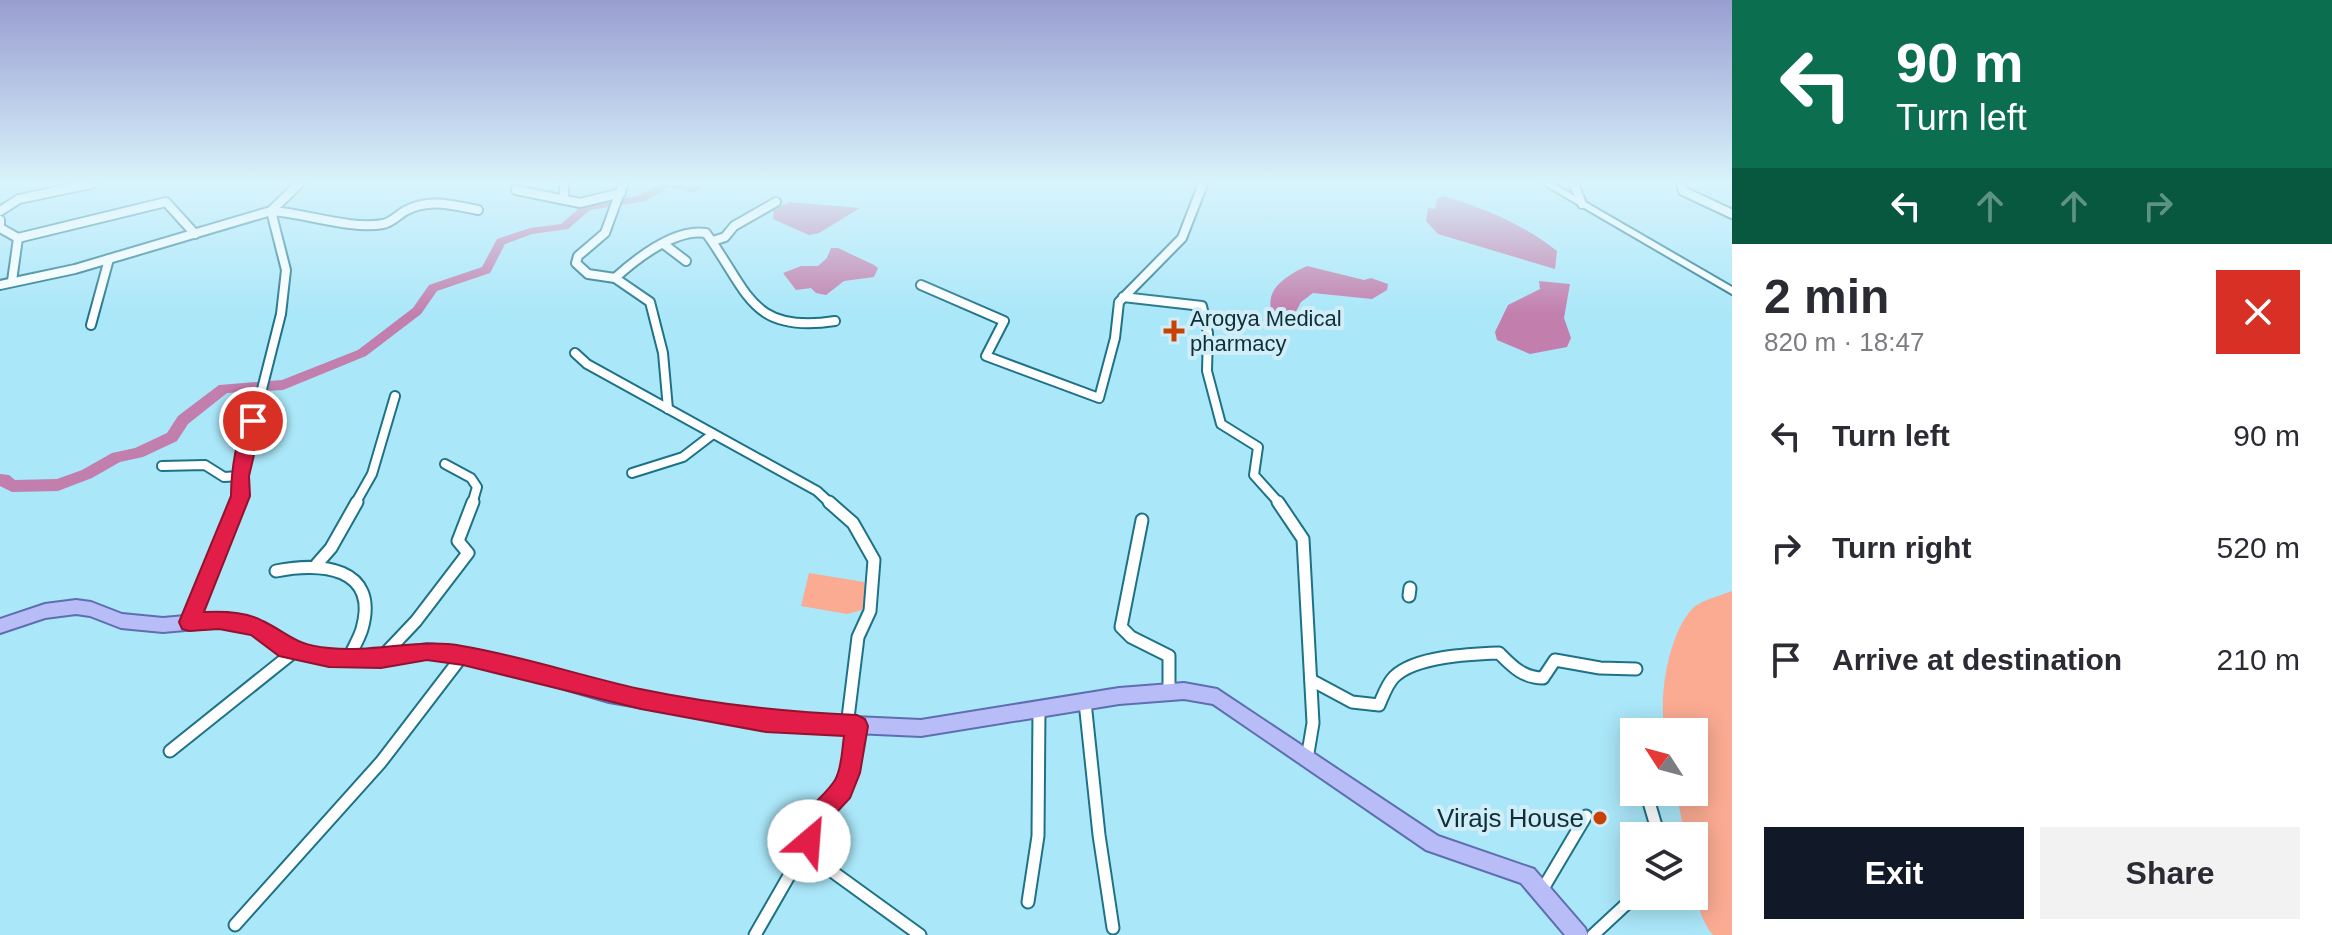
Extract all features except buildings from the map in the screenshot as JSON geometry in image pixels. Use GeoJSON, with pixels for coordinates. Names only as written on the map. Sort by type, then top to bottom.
{"type":"FeatureCollection","features":[{"type":"Feature","properties":{"kind":"main road"},"geometry":{"type":"LineString","coordinates":[[0,626],[45,611],[76,607],[91,609],[121,621],[163,625],[219,620],[256,627],[287,649],[329,658],[381,658],[427,651],[463,655],[609,694],[766,721],[921,728],[1169,692],[1184,691],[1217,697],[1433,843],[1527,876],[1578,935]]}},
{"type":"Feature","properties":{"kind":"street"},"geometry":{"type":"LineString","coordinates":[[0,228],[18,238],[61,228]]}},
{"type":"Feature","properties":{"kind":"street"},"geometry":{"type":"LineString","coordinates":[[189,228],[195,234]]}},
{"type":"Feature","properties":{"kind":"street"},"geometry":{"type":"LineString","coordinates":[[0,285],[109,259],[216,228]]}},
{"type":"Feature","properties":{"kind":"street"},"geometry":{"type":"LineString","coordinates":[[189,622],[240,496],[240,476],[281,314],[286,270],[275,228]]}},
{"type":"Feature","properties":{"kind":"street"},"geometry":{"type":"LineString","coordinates":[[607,228],[578,256],[576,263],[581,271],[615,278],[650,302],[663,353],[668,409]]}},
{"type":"Feature","properties":{"kind":"street"},"geometry":{"type":"LineString","coordinates":[[713,241],[725,237],[733,228]]}},
{"type":"Feature","properties":{"kind":"street"},"geometry":{"type":"LineString","coordinates":[[921,285],[1004,321],[986,356],[1099,398],[1110,350],[1120,326],[1119,302],[1182,238],[1186,228]]}},
{"type":"Feature","properties":{"kind":"street"},"geometry":{"type":"LineString","coordinates":[[1623,228],[1732,291]]}},
{"type":"Feature","properties":{"kind":"street"},"geometry":{"type":"LineString","coordinates":[[615,278],[627,266],[700,229],[713,241],[767,316],[783,322],[811,325],[835,321]]}},
{"type":"Feature","properties":{"kind":"street"},"geometry":{"type":"LineString","coordinates":[[12,281],[18,238]]}},
{"type":"Feature","properties":{"kind":"street"},"geometry":{"type":"LineString","coordinates":[[665,245],[686,261]]}},
{"type":"Feature","properties":{"kind":"street"},"geometry":{"type":"LineString","coordinates":[[91,325],[109,259]]}},
{"type":"Feature","properties":{"kind":"street"},"geometry":{"type":"LineString","coordinates":[[1123,297],[1202,306],[1208,333],[1207,371],[1221,424],[1258,447],[1254,475],[1283,507],[1303,539],[1313,723],[1307,759]]}},
{"type":"Feature","properties":{"kind":"street"},"geometry":{"type":"LineString","coordinates":[[575,353],[587,364],[817,491],[853,523],[874,560],[870,611],[858,637],[846,781],[815,818],[809,830],[809,841],[813,852],[827,869],[920,935]]}},
{"type":"Feature","properties":{"kind":"street"},"geometry":{"type":"LineString","coordinates":[[317,564],[331,548],[372,474],[395,396]]}},
{"type":"Feature","properties":{"kind":"street"},"geometry":{"type":"LineString","coordinates":[[632,473],[683,457],[713,434]]}},
{"type":"Feature","properties":{"kind":"street"},"geometry":{"type":"LineString","coordinates":[[381,658],[416,621],[468,553],[458,541],[462,521],[475,500],[477,487],[471,478],[445,464]]}},
{"type":"Feature","properties":{"kind":"street"},"geometry":{"type":"LineString","coordinates":[[162,466],[205,465],[224,477],[240,476]]}},
{"type":"Feature","properties":{"kind":"street"},"geometry":{"type":"LineString","coordinates":[[1142,520],[1121,627],[1127,636],[1160,647],[1169,656],[1169,692]]}},
{"type":"Feature","properties":{"kind":"street"},"geometry":{"type":"LineString","coordinates":[[276,571],[317,564],[347,571],[359,588],[365,610],[362,629],[349,658]]}},
{"type":"Feature","properties":{"kind":"street"},"geometry":{"type":"LineString","coordinates":[[170,751],[295,651]]}},
{"type":"Feature","properties":{"kind":"street"},"geometry":{"type":"LineString","coordinates":[[1311,680],[1352,702],[1379,705],[1393,678],[1410,666],[1482,653],[1499,653],[1523,675],[1534,679],[1543,678],[1555,660],[1600,668],[1636,669]]}},
{"type":"Feature","properties":{"kind":"street"},"geometry":{"type":"LineString","coordinates":[[235,925],[381,762],[463,655]]}},
{"type":"Feature","properties":{"kind":"street"},"geometry":{"type":"LineString","coordinates":[[1085,702],[1099,835],[1113,928]]}},
{"type":"Feature","properties":{"kind":"street"},"geometry":{"type":"LineString","coordinates":[[1028,902],[1038,836],[1039,709]]}},
{"type":"Feature","properties":{"kind":"street"},"geometry":{"type":"LineString","coordinates":[[1541,892],[1586,816]]}},
{"type":"Feature","properties":{"kind":"street"},"geometry":{"type":"LineString","coordinates":[[755,935],[809,841]]}},
{"type":"Feature","properties":{"kind":"street"},"geometry":{"type":"LineString","coordinates":[[1593,935],[1620,910]]}},
{"type":"Feature","properties":{"kind":"shaded area"},"geometry":{"type":"Polygon","coordinates":[[[792,228],[828,228],[819,233],[809,235],[792,228]]]}},
{"type":"Feature","properties":{"kind":"shaded area"},"geometry":{"type":"Polygon","coordinates":[[[1432,228],[1522,228],[1557,251],[1555,269],[1438,234],[1432,228]]]}},
{"type":"Feature","properties":{"kind":"shaded area"},"geometry":{"type":"Polygon","coordinates":[[[831,248],[838,248],[874,265],[878,268],[874,277],[844,281],[826,295],[816,293],[811,288],[796,290],[783,273],[801,266],[818,266],[827,258],[831,248]]]}},
{"type":"Feature","properties":{"kind":"shaded area"},"geometry":{"type":"Polygon","coordinates":[[[1307,266],[1364,280],[1371,278],[1388,284],[1387,290],[1372,299],[1313,293],[1301,302],[1293,317],[1273,315],[1271,298],[1274,290],[1285,279],[1307,266]]]}},
{"type":"Feature","properties":{"kind":"shaded area"},"geometry":{"type":"Polygon","coordinates":[[[1539,281],[1570,284],[1564,318],[1571,338],[1567,347],[1530,354],[1497,340],[1495,332],[1508,305],[1540,289],[1539,281]]]}},
{"type":"Feature","properties":{"kind":"shaded area"},"geometry":{"type":"Polygon","coordinates":[[[809,573],[864,582],[868,595],[862,610],[847,614],[801,606],[809,573]]]}},
{"type":"Feature","properties":{"kind":"shaded area"},"geometry":{"type":"Polygon","coordinates":[[[1732,591],[1732,935],[1713,935],[1700,910],[1708,910],[1708,822],[1682,822],[1679,806],[1708,806],[1708,718],[1663,718],[1664,685],[1671,650],[1684,619],[1696,605],[1732,591]]]}},
{"type":"Feature","properties":{"kind":"waterway"},"geometry":{"type":"LineString","coordinates":[[0,480],[4,479],[12,486],[58,485],[87,474],[117,457],[138,453],[172,437],[183,420],[224,388],[283,385],[362,353],[417,311],[433,288],[486,270],[501,242],[530,231],[559,228]]}},
{"type":"Feature","properties":{"kind":"place","name":"Arogya Medical pharmacy"},"geometry":{"type":"Point","coordinates":[1174,331]}},
{"type":"Feature","properties":{"kind":"place","name":"Virajs House"},"geometry":{"type":"Point","coordinates":[1600,818]}},
{"type":"Feature","properties":{"kind":"route"},"geometry":{"type":"LineString","coordinates":[[253,421],[240,476],[240,496],[189,622],[219,620],[256,627],[287,649],[329,658],[381,658],[427,651],[463,655],[609,694],[766,721],[857,726],[849,773],[842,789],[815,818],[809,830],[809,841]]}}]}
